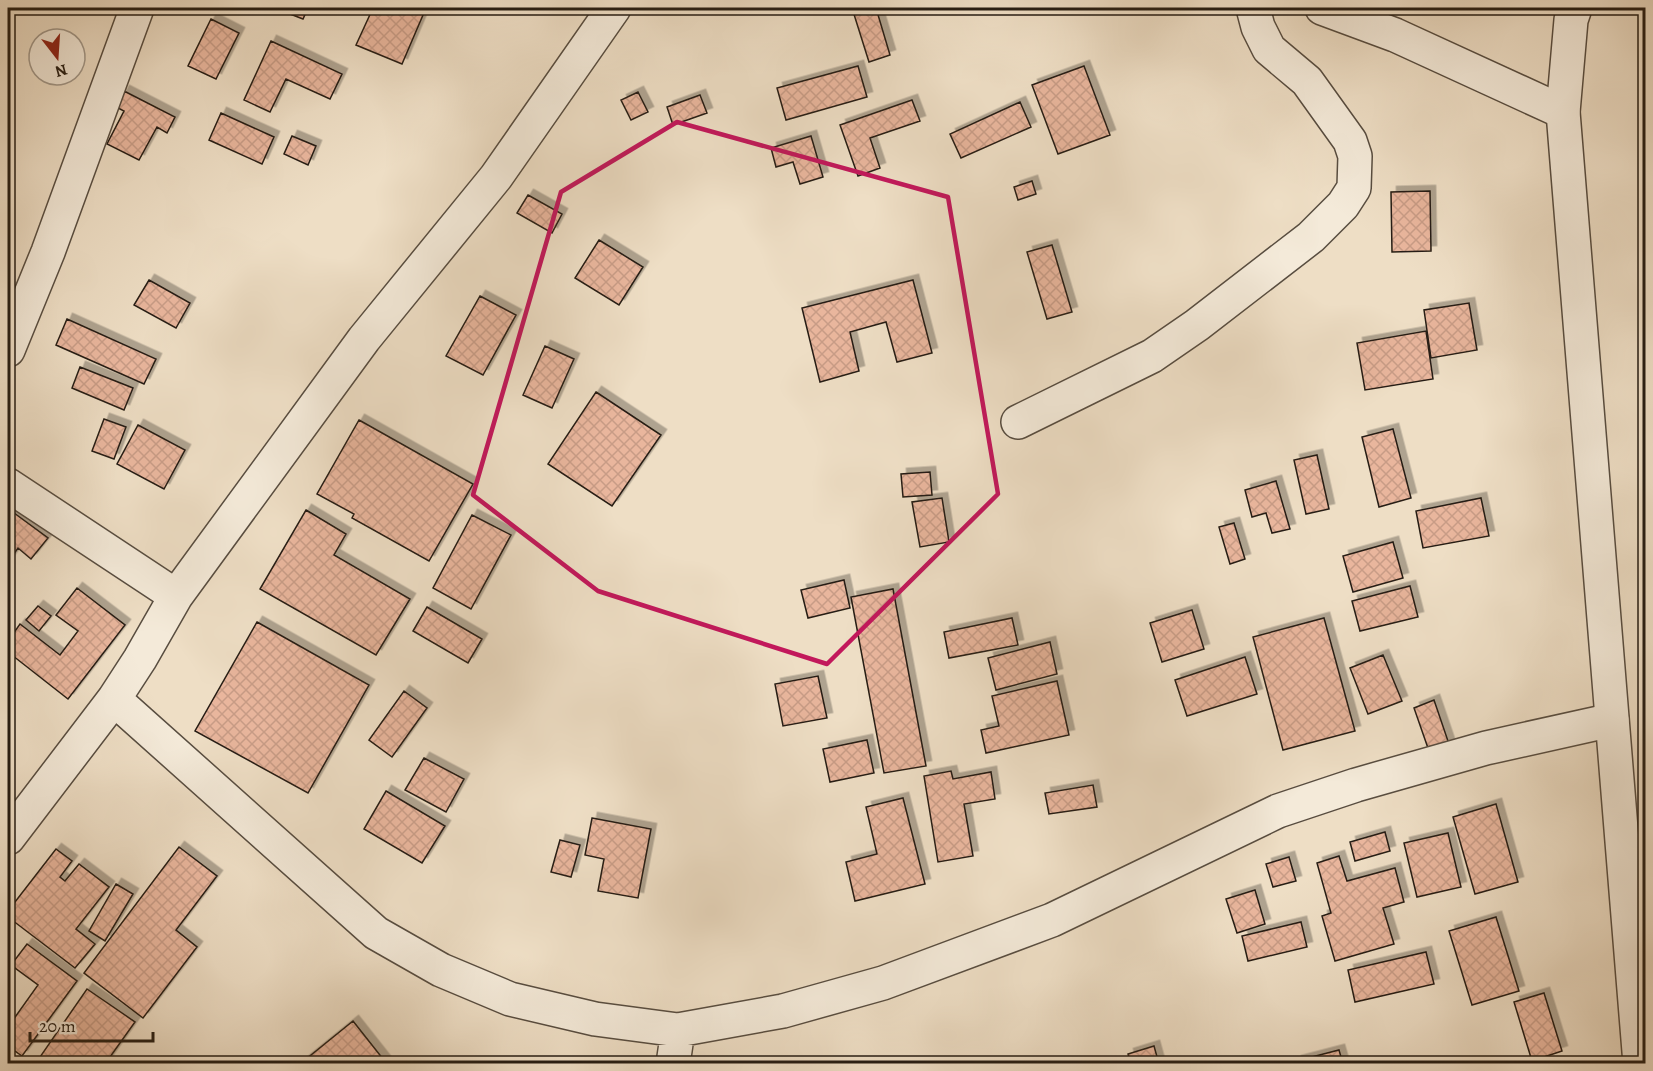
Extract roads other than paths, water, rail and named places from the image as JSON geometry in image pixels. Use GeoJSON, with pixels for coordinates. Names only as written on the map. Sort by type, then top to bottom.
{"type":"FeatureCollection","features":[{"type":"Feature","properties":{"kind":"street"},"geometry":{"type":"LineString","coordinates":[[8,350],[48,252],[137,8]]}},
{"type":"Feature","properties":{"kind":"street"},"geometry":{"type":"LineString","coordinates":[[8,838],[114,699],[176,596],[364,339],[496,177],[614,8]]}},
{"type":"Feature","properties":{"kind":"street"},"geometry":{"type":"LineString","coordinates":[[1018,422],[1152,356],[1197,326],[1311,237],[1343,205],[1354,188],[1355,156],[1350,141],[1307,81],[1269,49],[1258,27],[1253,8]]}},
{"type":"Feature","properties":{"kind":"street"},"geometry":{"type":"LineString","coordinates":[[1323,8],[1395,35],[1563,112]]}},
{"type":"Feature","properties":{"kind":"street"},"geometry":{"type":"LineString","coordinates":[[1575,8],[1571,20],[1563,112],[1640,1064]]}},
{"type":"Feature","properties":{"kind":"street"},"geometry":{"type":"LineString","coordinates":[[8,485],[176,596]]}},
{"type":"Feature","properties":{"kind":"street"},"geometry":{"type":"LineString","coordinates":[[114,699],[376,933],[441,970],[510,999],[595,1019],[678,1030],[783,1011],[883,983],[1052,920],[1278,811],[1356,785],[1486,748],[1612,720]]}},
{"type":"Feature","properties":{"kind":"street"},"geometry":{"type":"LineString","coordinates":[[673,1064],[678,1030]]}}]}
